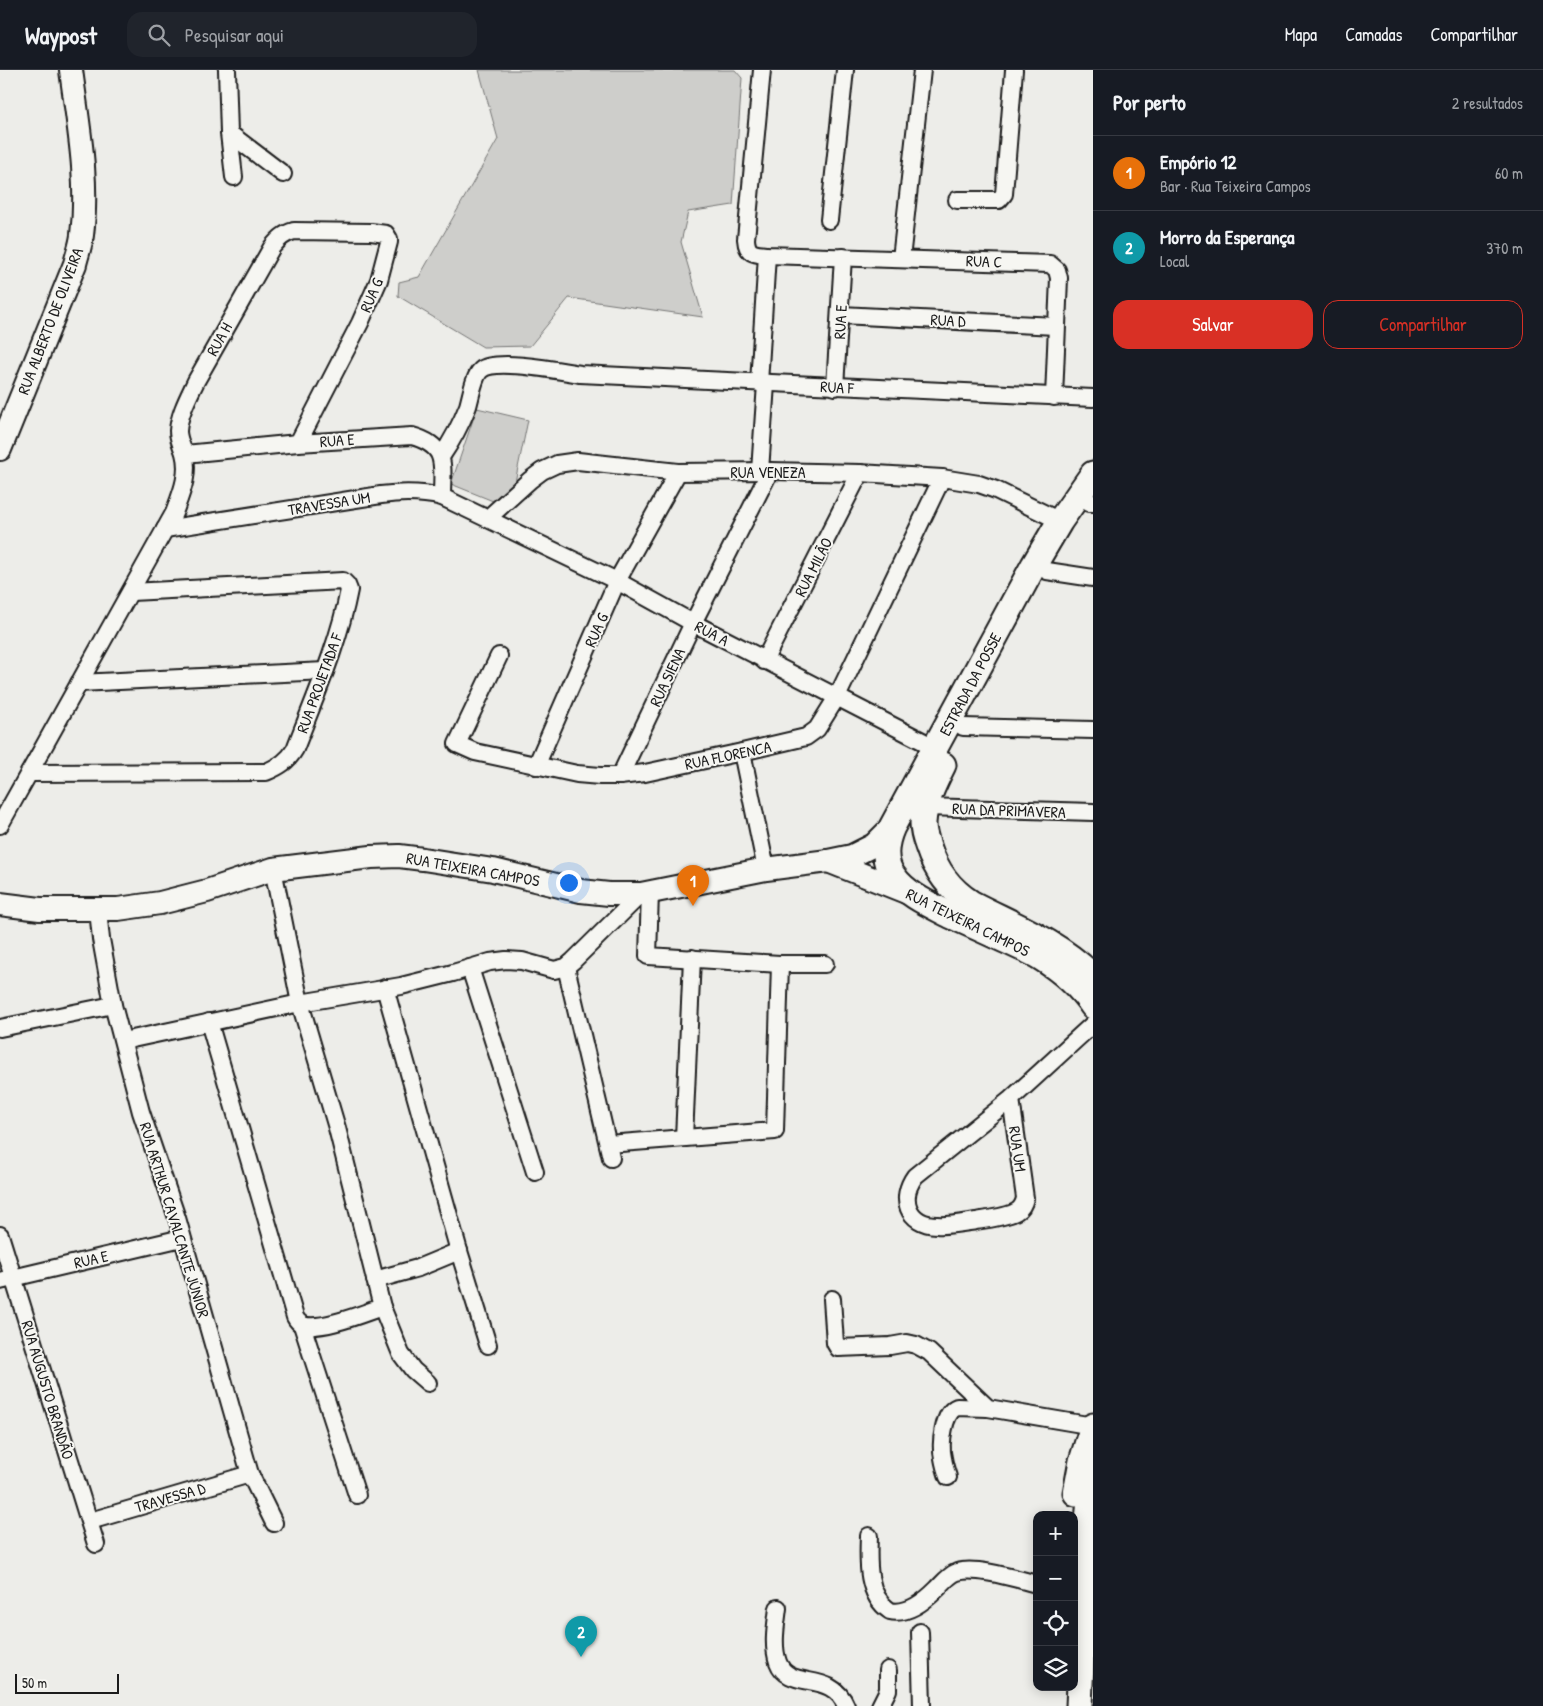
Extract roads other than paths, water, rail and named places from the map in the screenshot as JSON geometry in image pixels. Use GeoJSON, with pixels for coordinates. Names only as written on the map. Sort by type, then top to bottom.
{"type":"FeatureCollection","features":[{"type":"Feature","properties":{"kind":"main road","name":"ESTRADA DA POSSE"},"geometry":{"type":"LineString","coordinates":[[913,895],[900,884],[889,868],[886,859],[888,836],[1034,565],[1060,521],[1093,474]]}},
{"type":"Feature","properties":{"kind":"main road","name":"ESTRADA DA POSSE"},"geometry":{"type":"LineString","coordinates":[[925,820],[938,776],[963,727],[1047,571],[1092,501]]}},
{"type":"Feature","properties":{"kind":"main road"},"geometry":{"type":"LineString","coordinates":[[892,827],[909,825],[925,820]]}},
{"type":"Feature","properties":{"kind":"main road","name":"RUA TEIXEIRA CAMPOS"},"geometry":{"type":"LineString","coordinates":[[925,820],[931,856],[941,876],[959,896],[1048,942],[1065,953],[1093,977]]}},
{"type":"Feature","properties":{"kind":"main road"},"geometry":{"type":"LineString","coordinates":[[913,895],[926,891],[941,876]]}},
{"type":"Feature","properties":{"kind":"main road","name":"RUA TEIXEIRA CAMPOS"},"geometry":{"type":"LineString","coordinates":[[913,895],[936,908],[1039,956],[1074,982],[1093,1006]]}},
{"type":"Feature","properties":{"kind":"main road"},"geometry":{"type":"LineString","coordinates":[[1073,1511],[1082,1461],[1093,1426]]}},
{"type":"Feature","properties":{"kind":"main road"},"geometry":{"type":"LineString","coordinates":[[1079,1706],[1087,1528],[1093,1473]]}},
{"type":"Feature","properties":{"kind":"main road"},"geometry":{"type":"LineString","coordinates":[[1064,1691],[1064,1706]]}},
{"type":"Feature","properties":{"kind":"street","name":"RUA ALBERTO DE OLIVEIRA"},"geometry":{"type":"LineString","coordinates":[[0,449],[75,264],[82,236],[84,174],[71,70]]}},
{"type":"Feature","properties":{"kind":"street"},"geometry":{"type":"LineString","coordinates":[[227,70],[229,133],[234,177]]}},
{"type":"Feature","properties":{"kind":"street"},"geometry":{"type":"LineString","coordinates":[[762,70],[746,239],[747,247],[751,252],[767,255],[901,259],[922,70]]}},
{"type":"Feature","properties":{"kind":"street"},"geometry":{"type":"LineString","coordinates":[[828,220],[845,70]]}},
{"type":"Feature","properties":{"kind":"street"},"geometry":{"type":"LineString","coordinates":[[957,200],[992,201],[999,200],[1004,194],[1014,70]]}},
{"type":"Feature","properties":{"kind":"street"},"geometry":{"type":"LineString","coordinates":[[229,133],[283,174]]}},
{"type":"Feature","properties":{"kind":"street","name":"RUA G"},"geometry":{"type":"LineString","coordinates":[[286,233],[294,231],[371,232],[386,234],[389,239],[382,271],[360,323],[298,443]]}},
{"type":"Feature","properties":{"kind":"street","name":"RUA H"},"geometry":{"type":"LineString","coordinates":[[0,825],[166,529],[182,492],[187,472],[178,433],[180,422],[196,380],[260,267],[272,248],[286,233]]}},
{"type":"Feature","properties":{"kind":"street"},"geometry":{"type":"LineString","coordinates":[[765,471],[762,383],[767,255]]}},
{"type":"Feature","properties":{"kind":"street","name":"RUA E"},"geometry":{"type":"LineString","coordinates":[[836,387],[841,315],[842,257]]}},
{"type":"Feature","properties":{"kind":"street","name":"RUA C"},"geometry":{"type":"LineString","coordinates":[[901,259],[1044,263],[1054,267],[1059,278],[1056,326]]}},
{"type":"Feature","properties":{"kind":"street","name":"RUA D"},"geometry":{"type":"LineString","coordinates":[[841,315],[1056,326]]}},
{"type":"Feature","properties":{"kind":"street"},"geometry":{"type":"LineString","coordinates":[[1054,397],[1056,326]]}},
{"type":"Feature","properties":{"kind":"street","name":"RUA F"},"geometry":{"type":"LineString","coordinates":[[441,457],[458,430],[478,374],[488,366],[498,365],[525,366],[580,374],[1093,398]]}},
{"type":"Feature","properties":{"kind":"street","name":"RUA E"},"geometry":{"type":"LineString","coordinates":[[184,454],[298,443],[412,436],[432,444],[438,450],[441,457]]}},
{"type":"Feature","properties":{"kind":"street"},"geometry":{"type":"LineString","coordinates":[[441,457],[442,497]]}},
{"type":"Feature","properties":{"kind":"street","name":"RUA VENEZA"},"geometry":{"type":"LineString","coordinates":[[488,518],[542,471],[557,464],[578,461],[678,472],[860,473],[942,478],[979,484],[996,490],[1060,521]]}},
{"type":"Feature","properties":{"kind":"street","name":"RUA SIENA"},"geometry":{"type":"LineString","coordinates":[[620,776],[765,471]]}},
{"type":"Feature","properties":{"kind":"street","name":"RUA G"},"geometry":{"type":"LineString","coordinates":[[536,766],[617,581],[678,472]]}},
{"type":"Feature","properties":{"kind":"street","name":"RUA MILÃO"},"geometry":{"type":"LineString","coordinates":[[764,661],[860,473]]}},
{"type":"Feature","properties":{"kind":"street","name":"RUA FLORENCA"},"geometry":{"type":"LineString","coordinates":[[499,656],[457,744],[475,752],[576,774],[620,776],[644,773],[806,737],[817,729],[837,697],[942,478]]}},
{"type":"Feature","properties":{"kind":"street","name":"TRAVESSA UM"},"geometry":{"type":"LineString","coordinates":[[166,529],[404,492],[420,492],[442,497],[488,518]]}},
{"type":"Feature","properties":{"kind":"street","name":"RUA A"},"geometry":{"type":"LineString","coordinates":[[488,518],[617,581],[764,661],[936,748]]}},
{"type":"Feature","properties":{"kind":"street"},"geometry":{"type":"LineString","coordinates":[[1047,571],[1093,578]]}},
{"type":"Feature","properties":{"kind":"street","name":"RUA PROJETADA F"},"geometry":{"type":"LineString","coordinates":[[29,773],[266,772],[289,759],[296,748],[325,671],[348,596],[349,590],[343,581],[131,592]]}},
{"type":"Feature","properties":{"kind":"street"},"geometry":{"type":"LineString","coordinates":[[79,683],[325,671]]}},
{"type":"Feature","properties":{"kind":"street"},"geometry":{"type":"LineString","coordinates":[[963,727],[1093,730]]}},
{"type":"Feature","properties":{"kind":"street"},"geometry":{"type":"LineString","coordinates":[[742,752],[766,869]]}},
{"type":"Feature","properties":{"kind":"street","name":"RUA DA PRIMAVERA"},"geometry":{"type":"LineString","coordinates":[[925,820],[1093,812]]}},
{"type":"Feature","properties":{"kind":"street","name":"RUA TEIXEIRA CAMPOS"},"geometry":{"type":"LineString","coordinates":[[0,904],[40,909],[118,909],[160,903],[207,891],[273,869],[344,859],[399,856],[493,870],[581,891],[609,894],[646,893],[766,869],[852,856],[874,845],[892,827]]}},
{"type":"Feature","properties":{"kind":"street","name":"RUA TEIXEIRA CAMPOS"},"geometry":{"type":"LineString","coordinates":[[828,861],[913,895]]}},
{"type":"Feature","properties":{"kind":"street"},"geometry":{"type":"LineString","coordinates":[[273,869],[300,1003],[337,1128],[382,1307],[401,1354],[413,1370],[428,1383]]}},
{"type":"Feature","properties":{"kind":"street"},"geometry":{"type":"LineString","coordinates":[[646,893],[648,956],[780,964],[826,964]]}},
{"type":"Feature","properties":{"kind":"street"},"geometry":{"type":"LineString","coordinates":[[123,1041],[300,1003],[385,988],[444,975],[490,962],[522,961],[554,970],[560,969],[566,967],[646,893]]}},
{"type":"Feature","properties":{"kind":"street","name":"RUA ARTHUR CAVALCANTE JÚNIOR"},"geometry":{"type":"LineString","coordinates":[[98,910],[101,939],[113,1005],[142,1112],[182,1238],[250,1474],[274,1523]]}},
{"type":"Feature","properties":{"kind":"street"},"geometry":{"type":"LineString","coordinates":[[684,1138],[692,958]]}},
{"type":"Feature","properties":{"kind":"street"},"geometry":{"type":"LineString","coordinates":[[566,967],[610,1151],[684,1138],[775,1131],[780,964]]}},
{"type":"Feature","properties":{"kind":"street"},"geometry":{"type":"LineString","coordinates":[[470,968],[535,1172]]}},
{"type":"Feature","properties":{"kind":"street"},"geometry":{"type":"LineString","coordinates":[[385,988],[459,1252],[488,1345]]}},
{"type":"Feature","properties":{"kind":"street"},"geometry":{"type":"LineString","coordinates":[[0,1028],[113,1005]]}},
{"type":"Feature","properties":{"kind":"street"},"geometry":{"type":"LineString","coordinates":[[209,1022],[298,1322],[302,1325],[313,1327],[325,1325],[382,1307]]}},
{"type":"Feature","properties":{"kind":"street"},"geometry":{"type":"LineString","coordinates":[[1011,1099],[1093,1024]]}},
{"type":"Feature","properties":{"kind":"street","name":"RUA UM"},"geometry":{"type":"LineString","coordinates":[[1011,1099],[1025,1198],[1024,1204],[1015,1213],[989,1219],[937,1225],[916,1219],[909,1210],[907,1202],[907,1192],[915,1176],[1011,1099]]}},
{"type":"Feature","properties":{"kind":"street","name":"RUA AUGUSTO BRANDÃO"},"geometry":{"type":"LineString","coordinates":[[0,1235],[7,1279],[90,1521],[96,1544]]}},
{"type":"Feature","properties":{"kind":"street","name":"RUA E"},"geometry":{"type":"LineString","coordinates":[[7,1279],[182,1238]]}},
{"type":"Feature","properties":{"kind":"street"},"geometry":{"type":"LineString","coordinates":[[375,1280],[418,1268],[459,1252]]}},
{"type":"Feature","properties":{"kind":"street"},"geometry":{"type":"LineString","coordinates":[[832,1299],[835,1344],[838,1348],[890,1346],[908,1343],[922,1347],[988,1408]]}},
{"type":"Feature","properties":{"kind":"street"},"geometry":{"type":"LineString","coordinates":[[302,1325],[356,1495]]}},
{"type":"Feature","properties":{"kind":"street"},"geometry":{"type":"LineString","coordinates":[[948,1477],[942,1449],[945,1421],[954,1408],[988,1408],[1093,1426]]}},
{"type":"Feature","properties":{"kind":"street","name":"TRAVESSA D"},"geometry":{"type":"LineString","coordinates":[[90,1521],[250,1474]]}},
{"type":"Feature","properties":{"kind":"street"},"geometry":{"type":"LineString","coordinates":[[870,1536],[869,1556],[872,1584],[876,1598],[890,1611],[902,1612],[935,1591],[955,1573],[964,1571],[984,1572],[1033,1583]]}},
{"type":"Feature","properties":{"kind":"street"},"geometry":{"type":"LineString","coordinates":[[778,1608],[775,1653],[782,1670],[800,1680],[820,1682],[830,1686],[837,1692],[846,1706]]}},
{"type":"Feature","properties":{"kind":"street"},"geometry":{"type":"LineString","coordinates":[[920,1632],[922,1706]]}},
{"type":"Feature","properties":{"kind":"street"},"geometry":{"type":"LineString","coordinates":[[880,1706],[888,1690],[888,1670]]}},
{"type":"Feature","properties":{"kind":"place","name":"Empório 12"},"geometry":{"type":"Point","coordinates":[693,906]}},
{"type":"Feature","properties":{"kind":"place","name":"Morro da Esperança"},"geometry":{"type":"Point","coordinates":[581,1657]}}]}
